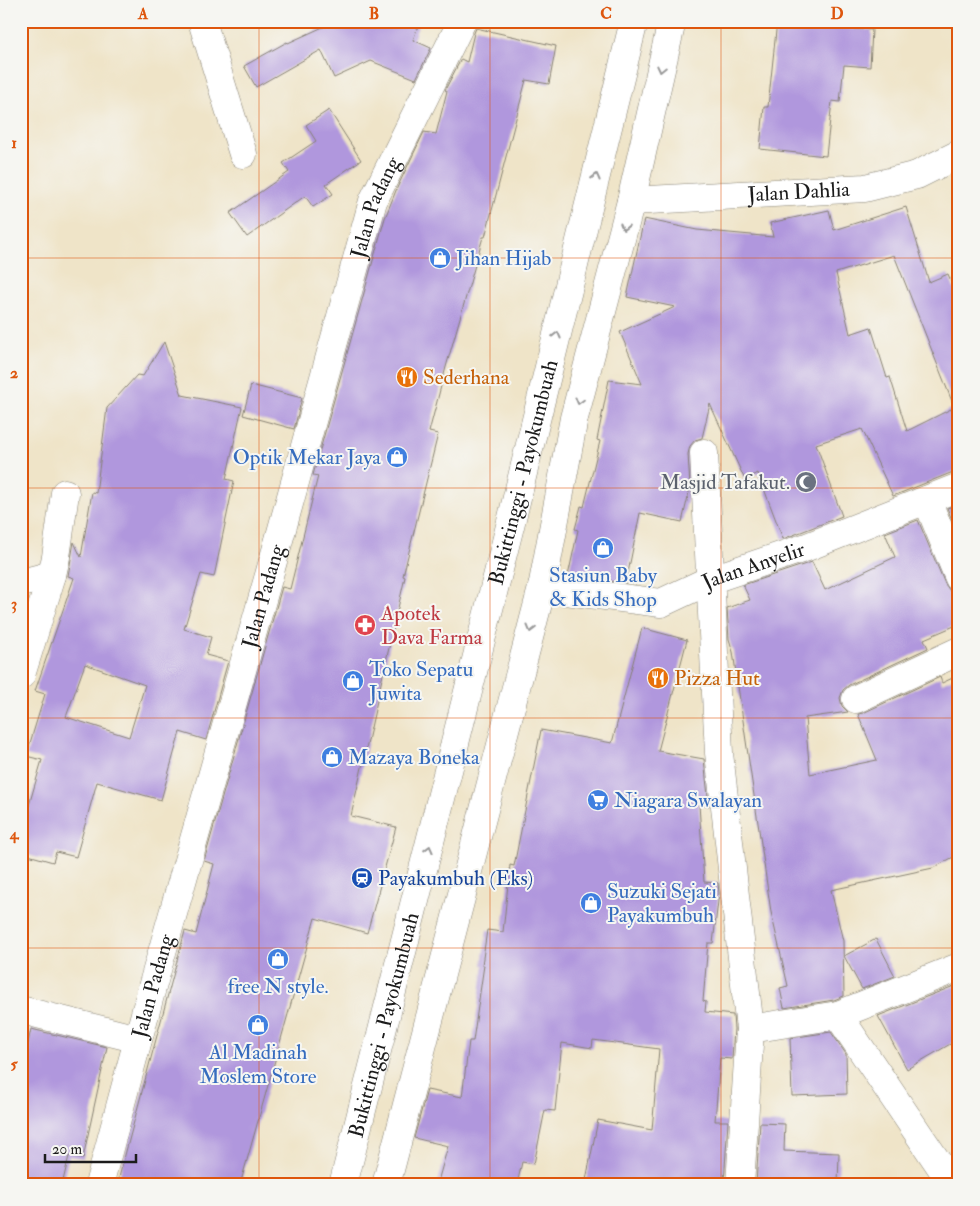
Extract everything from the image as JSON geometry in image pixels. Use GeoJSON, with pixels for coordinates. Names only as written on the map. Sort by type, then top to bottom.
{"type":"FeatureCollection","features":[{"type":"Feature","properties":{"kind":"main road"},"geometry":{"type":"LineString","coordinates":[[202,21],[243,154]]}},
{"type":"Feature","properties":{"kind":"main road","name":"Jalan Padang"},"geometry":{"type":"LineString","coordinates":[[99,1185],[138,1039],[373,201],[462,21]]}},
{"type":"Feature","properties":{"kind":"main road","name":"Bukittinggi - Payokumbuah"},"geometry":{"type":"LineString","coordinates":[[343,1185],[508,536],[634,21]]}},
{"type":"Feature","properties":{"kind":"main road","name":"Bukittinggi - Payokumbuah"},"geometry":{"type":"LineString","coordinates":[[386,1185],[542,588],[574,418],[631,201],[672,21]]}},
{"type":"Feature","properties":{"kind":"main road","name":"Jalan Dahlia"},"geometry":{"type":"LineString","coordinates":[[631,201],[864,188],[917,175],[959,154]]}},
{"type":"Feature","properties":{"kind":"main road"},"geometry":{"type":"LineString","coordinates":[[704,453],[719,753],[750,1029],[740,1185]]}},
{"type":"Feature","properties":{"kind":"main road","name":"Jalan Anyelir"},"geometry":{"type":"LineString","coordinates":[[542,588],[661,603],[710,580],[807,547],[959,487]]}},
{"type":"Feature","properties":{"kind":"main road"},"geometry":{"type":"LineString","coordinates":[[21,675],[52,575],[65,493]]}},
{"type":"Feature","properties":{"kind":"main road"},"geometry":{"type":"LineString","coordinates":[[927,500],[959,578]]}},
{"type":"Feature","properties":{"kind":"main road"},"geometry":{"type":"LineString","coordinates":[[21,583],[52,575]]}},
{"type":"Feature","properties":{"kind":"main road"},"geometry":{"type":"LineString","coordinates":[[856,699],[959,651]]}},
{"type":"Feature","properties":{"kind":"main road"},"geometry":{"type":"LineString","coordinates":[[750,1029],[838,1015],[959,967]]}},
{"type":"Feature","properties":{"kind":"main road"},"geometry":{"type":"LineString","coordinates":[[21,1010],[138,1039]]}},
{"type":"Feature","properties":{"kind":"main road"},"geometry":{"type":"LineString","coordinates":[[838,1015],[953,1185]]}},
{"type":"Feature","properties":{"kind":"building"},"geometry":{"type":"Polygon","coordinates":[[[336,21],[420,21],[413,40],[431,48],[416,79],[371,61],[334,78],[321,50],[256,87],[244,66],[287,42],[336,21]]]}},
{"type":"Feature","properties":{"kind":"building"},"geometry":{"type":"Polygon","coordinates":[[[777,21],[839,21],[839,28],[872,30],[870,67],[844,65],[840,102],[832,101],[826,156],[760,149],[764,107],[768,107],[777,21]]]}},
{"type":"Feature","properties":{"kind":"building"},"geometry":{"type":"Polygon","coordinates":[[[476,28],[556,46],[549,84],[526,80],[485,237],[483,237],[429,432],[438,434],[403,576],[405,577],[351,816],[396,827],[367,933],[315,918],[240,1185],[117,1185],[185,931],[196,934],[214,864],[204,861],[282,587],[290,589],[318,476],[313,475],[385,218],[424,132],[436,134],[447,91],[445,90],[461,59],[467,62],[476,28]]]}},
{"type":"Feature","properties":{"kind":"building"},"geometry":{"type":"Polygon","coordinates":[[[329,110],[361,160],[326,184],[333,194],[313,207],[305,196],[247,237],[230,213],[289,172],[283,163],[316,141],[306,125],[329,110]]]}},
{"type":"Feature","properties":{"kind":"building"},"geometry":{"type":"Polygon","coordinates":[[[906,207],[929,282],[948,274],[959,301],[959,414],[957,414],[894,255],[836,273],[850,334],[871,327],[887,378],[890,377],[907,431],[951,409],[959,423],[959,472],[953,472],[893,496],[862,429],[816,444],[842,516],[783,539],[758,473],[745,480],[710,404],[702,438],[695,440],[690,446],[688,454],[690,488],[682,522],[640,513],[626,583],[568,576],[578,530],[575,529],[581,506],[584,507],[600,441],[597,440],[609,380],[642,384],[620,332],[675,307],[627,297],[644,219],[697,230],[773,237],[770,223],[829,210],[834,230],[906,207]]]}},
{"type":"Feature","properties":{"kind":"building"},"geometry":{"type":"Polygon","coordinates":[[[164,342],[182,395],[242,407],[226,479],[234,481],[214,577],[201,574],[184,629],[211,637],[206,655],[228,661],[206,740],[180,732],[161,800],[97,782],[76,857],[56,852],[53,862],[21,853],[21,833],[42,760],[26,756],[45,694],[35,691],[74,578],[68,576],[74,542],[81,557],[92,492],[96,493],[107,408],[137,375],[143,376],[164,342]],[[85,664],[66,717],[129,737],[145,685],[85,664]]]}},
{"type":"Feature","properties":{"kind":"building"},"geometry":{"type":"Polygon","coordinates":[[[251,385],[302,398],[294,429],[243,415],[251,385]]]}},
{"type":"Feature","properties":{"kind":"building"},"geometry":{"type":"Polygon","coordinates":[[[959,504],[959,536],[947,508],[959,504]]]}},
{"type":"Feature","properties":{"kind":"building"},"geometry":{"type":"Polygon","coordinates":[[[918,520],[945,584],[950,591],[959,593],[959,624],[924,639],[928,648],[849,685],[843,690],[840,698],[842,706],[848,712],[805,718],[810,774],[877,760],[858,714],[940,677],[942,683],[959,675],[959,854],[933,868],[831,890],[843,941],[844,996],[834,1000],[784,1008],[780,988],[788,986],[771,912],[733,652],[729,639],[727,608],[750,600],[743,585],[812,562],[825,590],[895,557],[885,533],[918,520]]]}},
{"type":"Feature","properties":{"kind":"building"},"geometry":{"type":"Polygon","coordinates":[[[642,628],[687,640],[658,751],[704,759],[709,806],[699,804],[704,882],[718,883],[719,893],[713,943],[708,943],[703,1001],[706,1002],[705,1012],[733,1015],[734,1029],[732,1059],[720,1058],[715,1121],[728,1121],[724,1183],[720,1183],[720,1185],[585,1185],[598,1120],[652,1130],[659,1049],[593,1040],[592,1048],[562,1043],[555,1111],[545,1110],[534,1164],[522,1162],[517,1185],[437,1185],[448,1146],[414,1138],[427,1090],[462,1097],[469,1041],[473,1041],[487,930],[503,932],[510,865],[514,866],[541,730],[612,743],[642,628]]]}},
{"type":"Feature","properties":{"kind":"building"},"geometry":{"type":"Polygon","coordinates":[[[876,939],[895,976],[862,989],[844,956],[876,939]]]}},
{"type":"Feature","properties":{"kind":"building"},"geometry":{"type":"Polygon","coordinates":[[[959,984],[959,1039],[907,1069],[878,1016],[959,984]]]}},
{"type":"Feature","properties":{"kind":"building"},"geometry":{"type":"Polygon","coordinates":[[[31,1029],[107,1047],[83,1158],[69,1156],[62,1185],[21,1185],[21,1075],[31,1029]]]}},
{"type":"Feature","properties":{"kind":"building"},"geometry":{"type":"Polygon","coordinates":[[[831,1032],[846,1054],[847,1094],[792,1096],[790,1038],[831,1032]]]}},
{"type":"Feature","properties":{"kind":"building"},"geometry":{"type":"Polygon","coordinates":[[[760,1123],[785,1124],[784,1151],[839,1153],[838,1185],[756,1184],[760,1123]]]}},
{"type":"Feature","properties":{"kind":"place","name":"Jihan Hijab"},"geometry":{"type":"Point","coordinates":[440,258]}},
{"type":"Feature","properties":{"kind":"place","name":"Sederhana"},"geometry":{"type":"Point","coordinates":[407,377]}},
{"type":"Feature","properties":{"kind":"place","name":"Optik Mekar Jaya"},"geometry":{"type":"Point","coordinates":[397,457]}},
{"type":"Feature","properties":{"kind":"place","name":"Masjid Tafakut."},"geometry":{"type":"Point","coordinates":[806,482]}},
{"type":"Feature","properties":{"kind":"place","name":"Stasiun Baby & Kids Shop"},"geometry":{"type":"Point","coordinates":[603,548]}},
{"type":"Feature","properties":{"kind":"place","name":"Apotek Dava Farma"},"geometry":{"type":"Point","coordinates":[365,625]}},
{"type":"Feature","properties":{"kind":"place","name":"Pizza Hut"},"geometry":{"type":"Point","coordinates":[658,678]}},
{"type":"Feature","properties":{"kind":"place","name":"Toko Sepatu Juwita"},"geometry":{"type":"Point","coordinates":[353,681]}},
{"type":"Feature","properties":{"kind":"place","name":"Mazaya Boneka"},"geometry":{"type":"Point","coordinates":[332,757]}},
{"type":"Feature","properties":{"kind":"place","name":"Niagara Swalayan"},"geometry":{"type":"Point","coordinates":[598,800]}},
{"type":"Feature","properties":{"kind":"place","name":"Payakumbuh (Eks)"},"geometry":{"type":"Point","coordinates":[362,878]}},
{"type":"Feature","properties":{"kind":"place","name":"Suzuki Sejati Payakumbuh"},"geometry":{"type":"Point","coordinates":[591,903]}},
{"type":"Feature","properties":{"kind":"place","name":"free N style."},"geometry":{"type":"Point","coordinates":[278,959]}},
{"type":"Feature","properties":{"kind":"place","name":"Al Madinah Moslem Store"},"geometry":{"type":"Point","coordinates":[258,1025]}}]}
